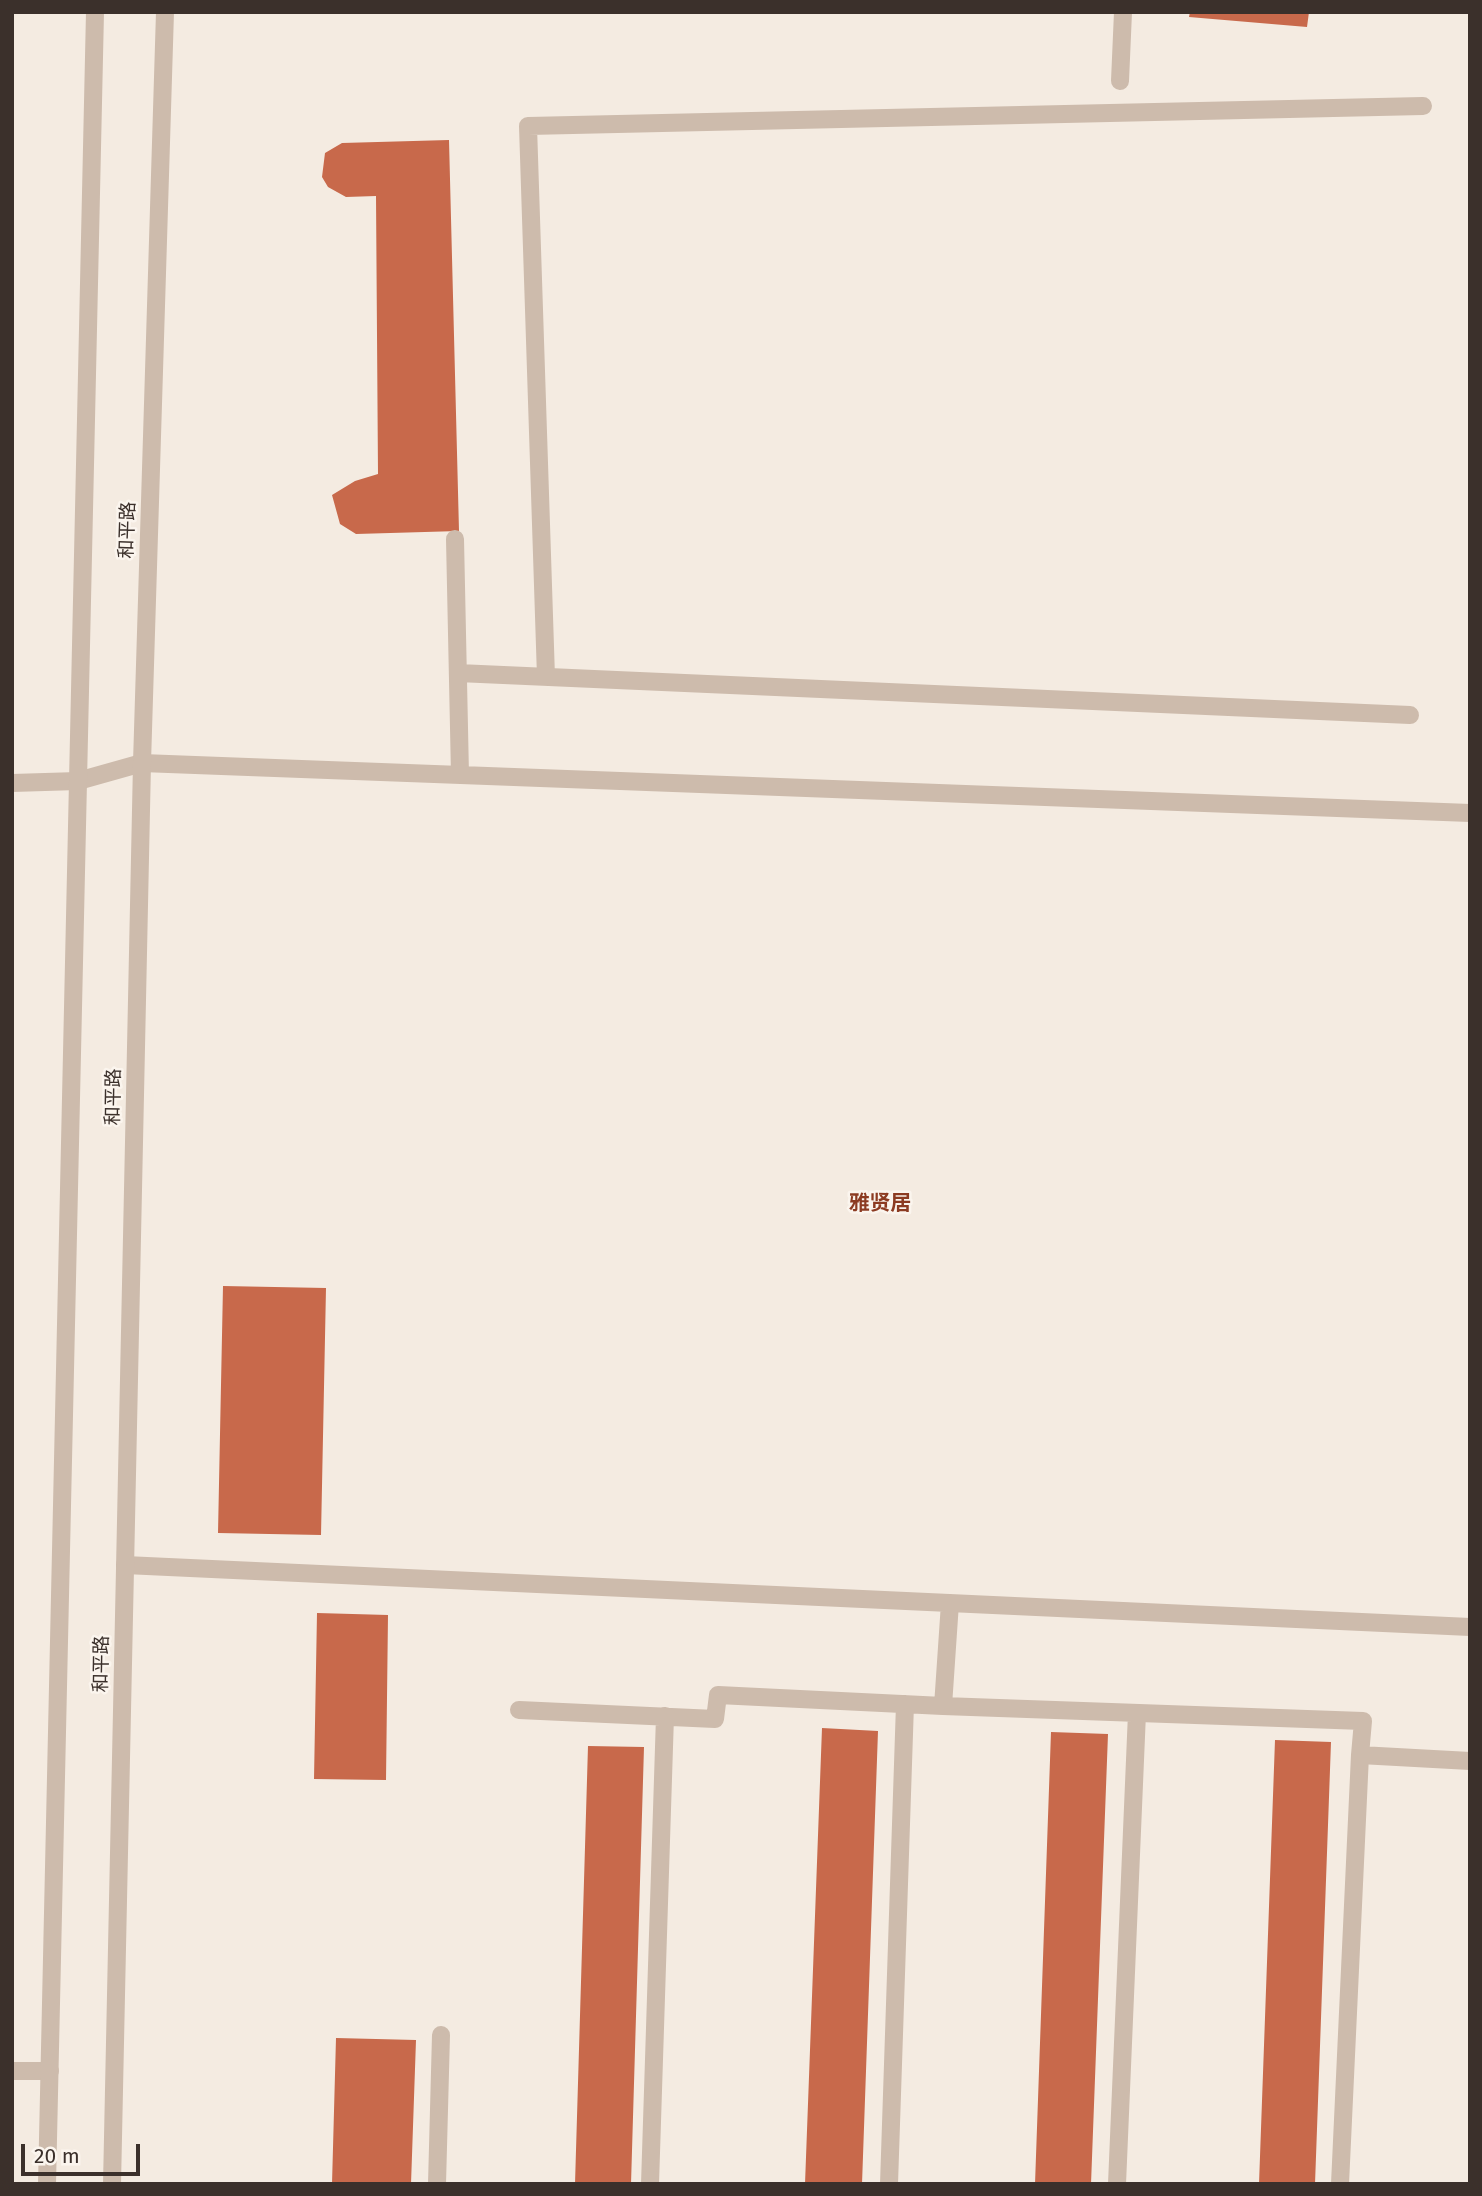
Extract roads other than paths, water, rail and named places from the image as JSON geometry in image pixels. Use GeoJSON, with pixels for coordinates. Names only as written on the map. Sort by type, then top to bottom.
{"type":"FeatureCollection","features":[{"type":"Feature","properties":{"kind":"street"},"geometry":{"type":"LineString","coordinates":[[47,2184],[95,12]]}},
{"type":"Feature","properties":{"kind":"street","name":"和平路"},"geometry":{"type":"LineString","coordinates":[[112,2184],[142,763],[165,12]]}},
{"type":"Feature","properties":{"kind":"street"},"geometry":{"type":"LineString","coordinates":[[1120,81],[1123,12]]}},
{"type":"Feature","properties":{"kind":"street"},"geometry":{"type":"LineString","coordinates":[[546,677],[527,126],[1423,106]]}},
{"type":"Feature","properties":{"kind":"street"},"geometry":{"type":"LineString","coordinates":[[456,539],[460,775]]}},
{"type":"Feature","properties":{"kind":"street"},"geometry":{"type":"LineString","coordinates":[[458,673],[1410,715]]}},
{"type":"Feature","properties":{"kind":"street"},"geometry":{"type":"LineString","coordinates":[[12,783],[78,781],[142,763],[1470,813]]}},
{"type":"Feature","properties":{"kind":"street"},"geometry":{"type":"LineString","coordinates":[[125,1565],[1470,1627]]}},
{"type":"Feature","properties":{"kind":"street"},"geometry":{"type":"LineString","coordinates":[[943,1706],[950,1603]]}},
{"type":"Feature","properties":{"kind":"street"},"geometry":{"type":"LineString","coordinates":[[519,1710],[715,1719],[718,1695],[1363,1721],[1340,2184]]}},
{"type":"Feature","properties":{"kind":"street"},"geometry":{"type":"LineString","coordinates":[[889,2184],[905,1704]]}},
{"type":"Feature","properties":{"kind":"street"},"geometry":{"type":"LineString","coordinates":[[1116,2184],[1137,1713]]}},
{"type":"Feature","properties":{"kind":"street"},"geometry":{"type":"LineString","coordinates":[[650,2184],[665,1716]]}},
{"type":"Feature","properties":{"kind":"street"},"geometry":{"type":"LineString","coordinates":[[1360,1755],[1470,1761]]}},
{"type":"Feature","properties":{"kind":"street"},"geometry":{"type":"LineString","coordinates":[[437,2184],[441,2035]]}},
{"type":"Feature","properties":{"kind":"street"},"geometry":{"type":"LineString","coordinates":[[12,2071],[50,2071]]}},
{"type":"Feature","properties":{"kind":"district","name":"雅贤居"},"geometry":{"type":"Point","coordinates":[880,1204]}}]}
